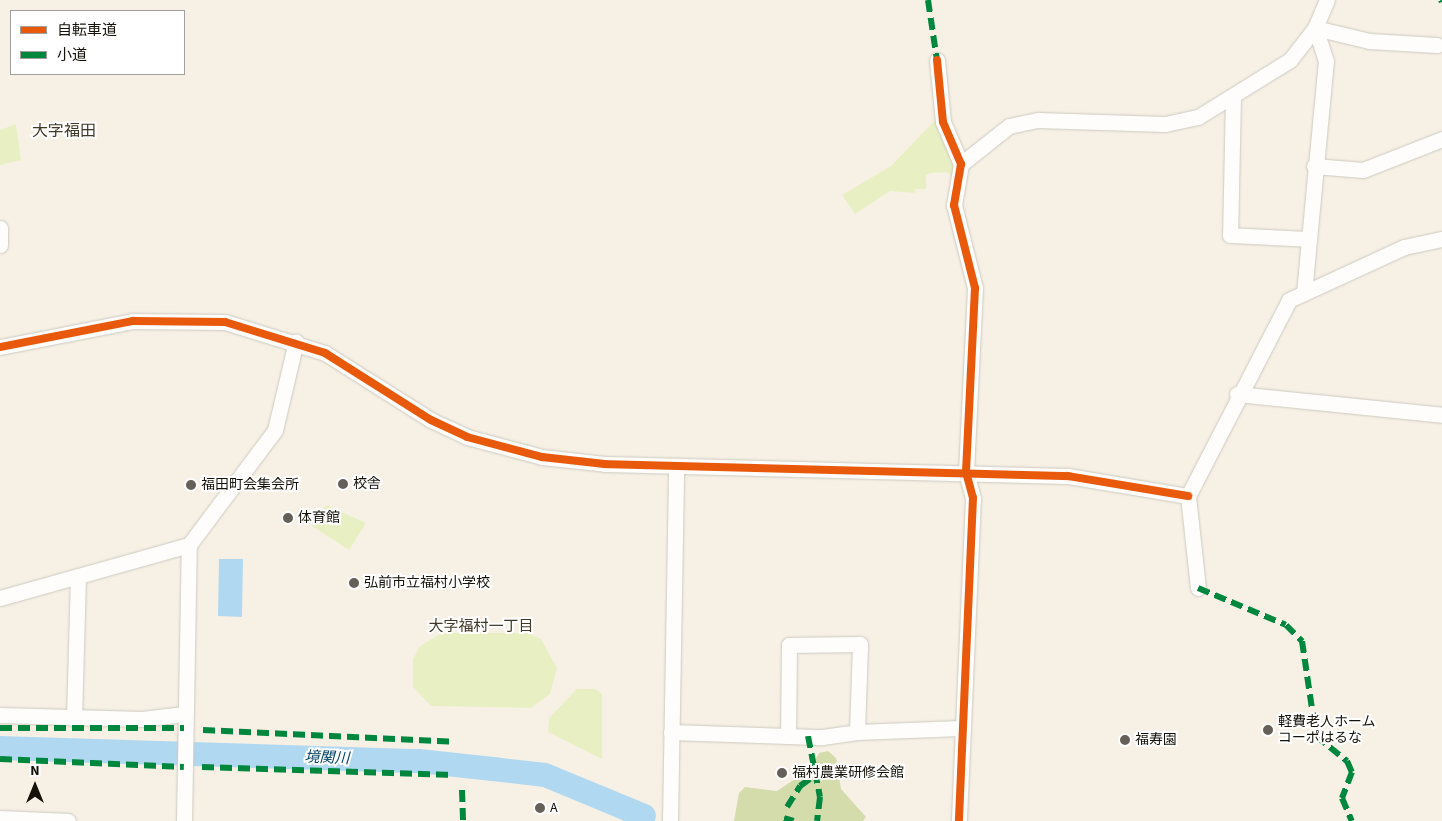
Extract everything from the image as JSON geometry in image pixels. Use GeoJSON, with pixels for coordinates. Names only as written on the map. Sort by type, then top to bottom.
{"type":"FeatureCollection","features":[{"type":"Feature","properties":{"kind":"street"},"geometry":{"type":"LineString","coordinates":[[962,164],[1009,126],[1038,120],[1165,124],[1198,117],[1290,60],[1314,28],[1327,0]]}},
{"type":"Feature","properties":{"kind":"street"},"geometry":{"type":"LineString","coordinates":[[1314,28],[1369,41],[1437,45]]}},
{"type":"Feature","properties":{"kind":"street"},"geometry":{"type":"LineString","coordinates":[[1304,293],[1314,166],[1326,62],[1314,28]]}},
{"type":"Feature","properties":{"kind":"street"},"geometry":{"type":"LineString","coordinates":[[937,60],[944,122],[962,164],[954,205],[975,288],[966,472],[973,498],[960,728],[959,821]]}},
{"type":"Feature","properties":{"kind":"street"},"geometry":{"type":"LineString","coordinates":[[1233,96],[1230,235],[1309,239]]}},
{"type":"Feature","properties":{"kind":"street"},"geometry":{"type":"LineString","coordinates":[[1314,166],[1363,170],[1442,139]]}},
{"type":"Feature","properties":{"kind":"street"},"geometry":{"type":"LineString","coordinates":[[0,228],[0,245]]}},
{"type":"Feature","properties":{"kind":"street"},"geometry":{"type":"LineString","coordinates":[[1198,588],[1188,496],[1236,394],[1289,300],[1404,247],[1442,239]]}},
{"type":"Feature","properties":{"kind":"street"},"geometry":{"type":"LineString","coordinates":[[0,347],[133,321],[186,319],[225,322],[296,341],[350,366],[431,420],[467,437],[567,461],[676,466],[1068,476],[1188,496]]}},
{"type":"Feature","properties":{"kind":"street"},"geometry":{"type":"LineString","coordinates":[[184,821],[184,714],[189,545],[275,430],[296,341]]}},
{"type":"Feature","properties":{"kind":"street"},"geometry":{"type":"LineString","coordinates":[[1236,394],[1442,415]]}},
{"type":"Feature","properties":{"kind":"street"},"geometry":{"type":"LineString","coordinates":[[670,816],[676,466]]}},
{"type":"Feature","properties":{"kind":"street"},"geometry":{"type":"LineString","coordinates":[[0,598],[189,545]]}},
{"type":"Feature","properties":{"kind":"street"},"geometry":{"type":"LineString","coordinates":[[74,719],[78,576]]}},
{"type":"Feature","properties":{"kind":"street"},"geometry":{"type":"LineString","coordinates":[[788,736],[789,644],[860,644],[856,732]]}},
{"type":"Feature","properties":{"kind":"street"},"geometry":{"type":"LineString","coordinates":[[0,715],[74,719],[184,714]]}},
{"type":"Feature","properties":{"kind":"street"},"geometry":{"type":"LineString","coordinates":[[671,732],[788,736],[960,728]]}},
{"type":"Feature","properties":{"kind":"street"},"geometry":{"type":"LineString","coordinates":[[0,818],[68,821]]}},
{"type":"Feature","properties":{"kind":"green space"},"geometry":{"type":"Polygon","coordinates":[[[939,116],[958,164],[952,177],[947,172],[931,173],[926,175],[926,189],[915,189],[915,193],[890,191],[855,214],[842,195],[891,166],[939,116]]]}},
{"type":"Feature","properties":{"kind":"green space"},"geometry":{"type":"Polygon","coordinates":[[[16,124],[21,160],[0,165],[0,130],[16,124]]]}},
{"type":"Feature","properties":{"kind":"green space"},"geometry":{"type":"Polygon","coordinates":[[[326,505],[366,523],[349,550],[312,526],[326,505]]]}},
{"type":"Feature","properties":{"kind":"green space"},"geometry":{"type":"Polygon","coordinates":[[[442,633],[527,633],[541,639],[557,668],[550,694],[531,708],[431,706],[413,687],[413,659],[420,646],[442,633]]]}},
{"type":"Feature","properties":{"kind":"green space"},"geometry":{"type":"Polygon","coordinates":[[[577,689],[595,689],[602,694],[602,759],[548,732],[549,718],[577,689]]]}},
{"type":"Feature","properties":{"kind":"green space"},"geometry":{"type":"Polygon","coordinates":[[[828,751],[836,758],[841,789],[866,817],[863,821],[734,821],[739,793],[745,787],[777,791],[810,769],[819,753],[828,751]]]}},
{"type":"Feature","properties":{"kind":"water"},"geometry":{"type":"Polygon","coordinates":[[[219,559],[243,559],[242,617],[218,616],[219,559]]]}},
{"type":"Feature","properties":{"kind":"waterway","name":"境関川"},"geometry":{"type":"LineString","coordinates":[[0,748],[419,761],[545,775],[644,816]]}},
{"type":"Feature","properties":{"kind":"waterway"},"geometry":{"type":"LineString","coordinates":[[644,816],[653,821]]}},
{"type":"Feature","properties":{"kind":"marked path"},"geometry":{"type":"LineString","coordinates":[[928,0],[937,60]]}},
{"type":"Feature","properties":{"kind":"marked path"},"geometry":{"type":"LineString","coordinates":[[1198,588],[1286,625],[1302,641],[1316,736],[1347,761],[1352,772],[1342,798],[1352,821]]}},
{"type":"Feature","properties":{"kind":"marked path"},"geometry":{"type":"LineString","coordinates":[[0,728],[184,728]]}},
{"type":"Feature","properties":{"kind":"marked path"},"geometry":{"type":"LineString","coordinates":[[203,730],[454,742]]}},
{"type":"Feature","properties":{"kind":"marked path"},"geometry":{"type":"LineString","coordinates":[[808,736],[820,797],[817,821]]}},
{"type":"Feature","properties":{"kind":"marked path"},"geometry":{"type":"LineString","coordinates":[[0,759],[184,767]]}},
{"type":"Feature","properties":{"kind":"marked path"},"geometry":{"type":"LineString","coordinates":[[202,767],[454,775]]}},
{"type":"Feature","properties":{"kind":"marked path"},"geometry":{"type":"LineString","coordinates":[[787,807],[800,786],[815,775]]}},
{"type":"Feature","properties":{"kind":"marked path"},"geometry":{"type":"LineString","coordinates":[[462,790],[463,821]]}},
{"type":"Feature","properties":{"kind":"marked path"},"geometry":{"type":"LineString","coordinates":[[784,818],[794,821]]}},
{"type":"Feature","properties":{"kind":"cycle path"},"geometry":{"type":"LineString","coordinates":[[937,60],[943,122],[961,164],[954,205],[975,288],[966,472],[973,498],[959,821]]}},
{"type":"Feature","properties":{"kind":"cycle path"},"geometry":{"type":"LineString","coordinates":[[0,347],[133,321],[225,322],[325,353],[431,420],[467,437],[542,457],[605,464],[1068,476],[1188,496]]}},
{"type":"Feature","properties":{"kind":"place","name":"校舎"},"geometry":{"type":"Point","coordinates":[343,484]}},
{"type":"Feature","properties":{"kind":"place","name":"福田町会集会所"},"geometry":{"type":"Point","coordinates":[191,485]}},
{"type":"Feature","properties":{"kind":"place","name":"体育館"},"geometry":{"type":"Point","coordinates":[288,518]}},
{"type":"Feature","properties":{"kind":"place","name":"弘前市立福村小学校"},"geometry":{"type":"Point","coordinates":[354,583]}},
{"type":"Feature","properties":{"kind":"place","name":"軽費老人ホーム コーポはるな"},"geometry":{"type":"Point","coordinates":[1268,730]}},
{"type":"Feature","properties":{"kind":"place","name":"福寿園"},"geometry":{"type":"Point","coordinates":[1125,740]}},
{"type":"Feature","properties":{"kind":"place","name":"福村農業研修会館"},"geometry":{"type":"Point","coordinates":[782,773]}},
{"type":"Feature","properties":{"kind":"place","name":"A"},"geometry":{"type":"Point","coordinates":[540,808]}},
{"type":"Feature","properties":{"kind":"district","name":"大字福田"},"geometry":{"type":"Point","coordinates":[64,131]}},
{"type":"Feature","properties":{"kind":"district","name":"大字福村一丁目"},"geometry":{"type":"Point","coordinates":[481,627]}}]}
